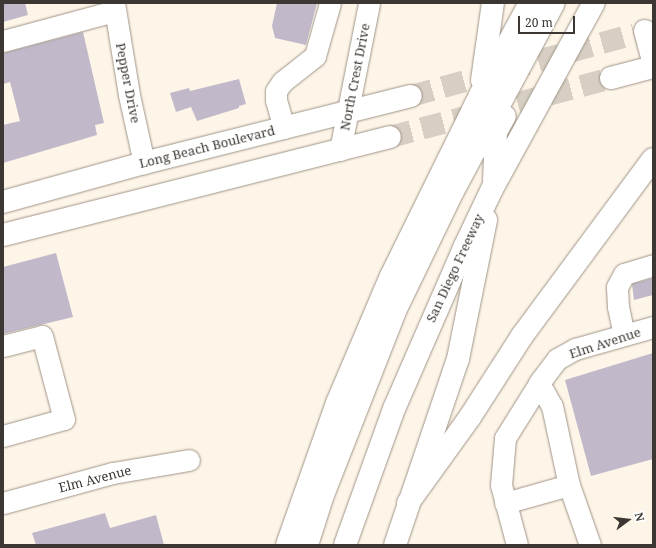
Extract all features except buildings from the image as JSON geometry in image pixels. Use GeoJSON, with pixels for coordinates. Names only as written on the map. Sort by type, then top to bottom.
{"type":"FeatureCollection","features":[{"type":"Feature","properties":{"kind":"main road"},"geometry":{"type":"LineString","coordinates":[[480,95],[493,3]]}},
{"type":"Feature","properties":{"kind":"main road"},"geometry":{"type":"LineString","coordinates":[[287,545],[337,402],[362,343],[417,222],[480,95],[530,3]]}},
{"type":"Feature","properties":{"kind":"main road"},"geometry":{"type":"LineString","coordinates":[[307,545],[323,495],[396,311],[453,191],[554,3]]}},
{"type":"Feature","properties":{"kind":"main road"},"geometry":{"type":"LineString","coordinates":[[395,545],[458,358],[493,188],[496,132],[570,3]]}},
{"type":"Feature","properties":{"kind":"main road","name":"San Diego Freeway"},"geometry":{"type":"LineString","coordinates":[[345,545],[394,409],[423,336],[493,188],[594,3]]}},
{"type":"Feature","properties":{"kind":"main road"},"geometry":{"type":"LineString","coordinates":[[644,31],[653,62]]}},
{"type":"Feature","properties":{"kind":"main road"},"geometry":{"type":"LineString","coordinates":[[611,78],[653,67]]}},
{"type":"Feature","properties":{"kind":"main road","name":"Long Beach Boulevard"},"geometry":{"type":"LineString","coordinates":[[3,202],[144,163],[411,96]]}},
{"type":"Feature","properties":{"kind":"main road"},"geometry":{"type":"LineString","coordinates":[[3,235],[390,137]]}},
{"type":"Feature","properties":{"kind":"main road"},"geometry":{"type":"LineString","coordinates":[[408,503],[470,417],[522,336],[585,248],[650,163],[653,146]]}},
{"type":"Feature","properties":{"kind":"street"},"geometry":{"type":"LineString","coordinates":[[284,128],[276,100],[276,91],[282,82],[315,56],[330,3]]}},
{"type":"Feature","properties":{"kind":"street","name":"North Crest Drive"},"geometry":{"type":"LineString","coordinates":[[340,150],[369,3]]}},
{"type":"Feature","properties":{"kind":"street"},"geometry":{"type":"LineString","coordinates":[[3,41],[114,7]]}},
{"type":"Feature","properties":{"kind":"street","name":"Pepper Drive"},"geometry":{"type":"LineString","coordinates":[[114,7],[144,163]]}},
{"type":"Feature","properties":{"kind":"street"},"geometry":{"type":"LineString","coordinates":[[624,335],[618,306],[617,287],[624,274],[653,264]]}},
{"type":"Feature","properties":{"kind":"street","name":"Elm Avenue"},"geometry":{"type":"LineString","coordinates":[[539,383],[557,359],[576,349],[653,327]]}},
{"type":"Feature","properties":{"kind":"street"},"geometry":{"type":"LineString","coordinates":[[3,346],[42,336],[64,419],[3,436]]}},
{"type":"Feature","properties":{"kind":"street"},"geometry":{"type":"LineString","coordinates":[[517,545],[501,485],[505,438],[539,383],[552,406],[569,485],[590,545]]}},
{"type":"Feature","properties":{"kind":"street","name":"Elm Avenue"},"geometry":{"type":"LineString","coordinates":[[3,503],[113,473],[189,460]]}},
{"type":"Feature","properties":{"kind":"street"},"geometry":{"type":"LineString","coordinates":[[505,503],[569,485]]}},
{"type":"Feature","properties":{"kind":"tunnel"},"geometry":{"type":"LineString","coordinates":[[411,96],[635,34]]}},
{"type":"Feature","properties":{"kind":"tunnel"},"geometry":{"type":"LineString","coordinates":[[390,137],[611,78]]}}]}
